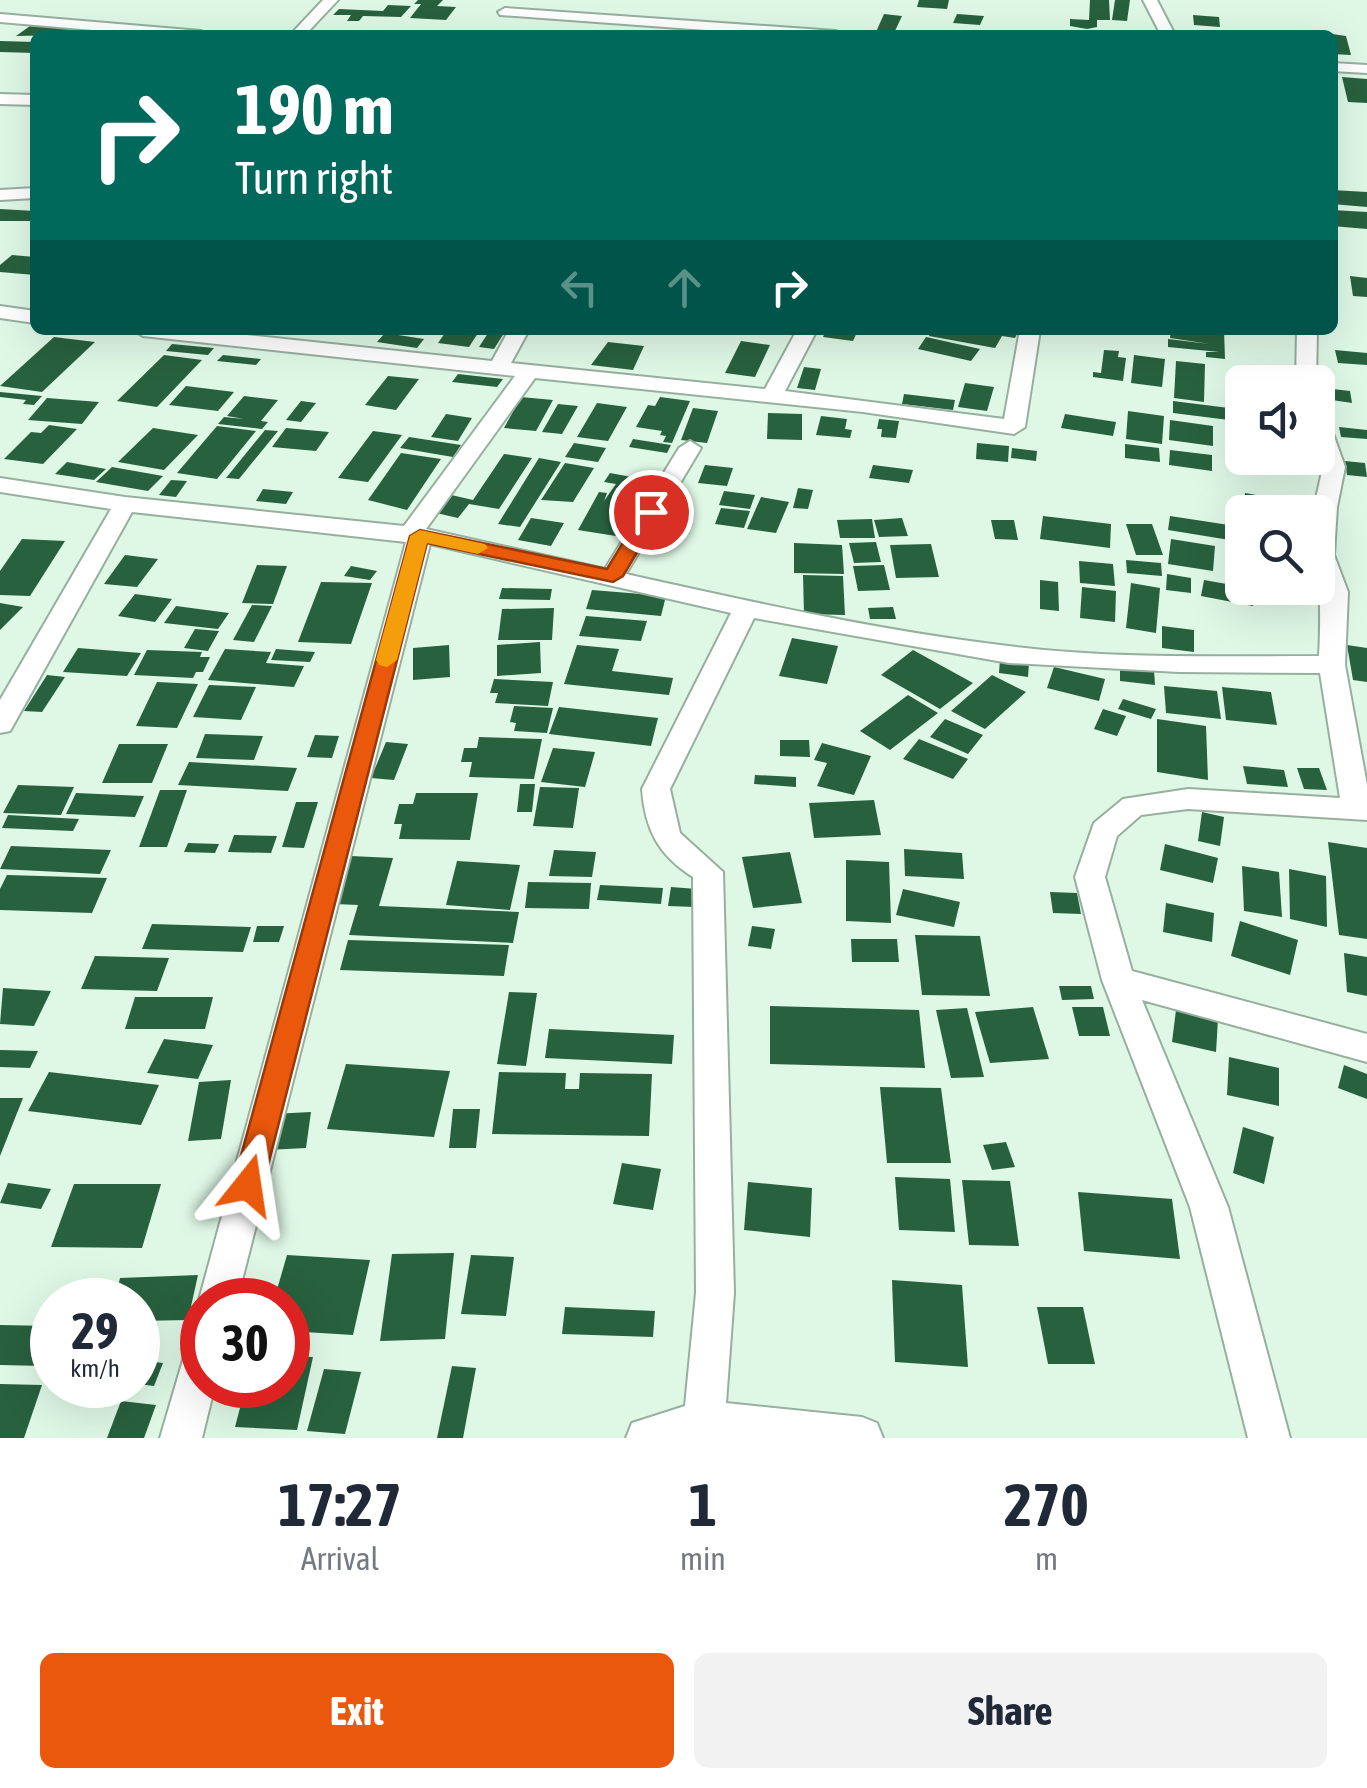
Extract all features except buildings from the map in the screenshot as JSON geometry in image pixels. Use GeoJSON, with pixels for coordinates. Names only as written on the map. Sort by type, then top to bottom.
{"type":"FeatureCollection","features":[{"type":"Feature","properties":{"kind":"street"},"geometry":{"type":"LineString","coordinates":[[302,30],[331,0]]}},
{"type":"Feature","properties":{"kind":"street"},"geometry":{"type":"LineString","coordinates":[[1150,0],[1152,12],[1168,30]]}},
{"type":"Feature","properties":{"kind":"street"},"geometry":{"type":"LineString","coordinates":[[4,12],[158,30]]}},
{"type":"Feature","properties":{"kind":"street"},"geometry":{"type":"LineString","coordinates":[[505,12],[684,30]]}},
{"type":"Feature","properties":{"kind":"street"},"geometry":{"type":"LineString","coordinates":[[1338,67],[1367,69]]}},
{"type":"Feature","properties":{"kind":"street"},"geometry":{"type":"LineString","coordinates":[[0,99],[30,100]]}},
{"type":"Feature","properties":{"kind":"street"},"geometry":{"type":"LineString","coordinates":[[0,195],[30,192]]}},
{"type":"Feature","properties":{"kind":"street"},"geometry":{"type":"LineString","coordinates":[[0,312],[30,316]]}},
{"type":"Feature","properties":{"kind":"street"},"geometry":{"type":"LineString","coordinates":[[498,368],[516,335]]}},
{"type":"Feature","properties":{"kind":"street"},"geometry":{"type":"LineString","coordinates":[[772,396],[804,335]]}},
{"type":"Feature","properties":{"kind":"street"},"geometry":{"type":"LineString","coordinates":[[250,336],[1014,428],[1029,335]]}},
{"type":"Feature","properties":{"kind":"street"},"geometry":{"type":"LineString","coordinates":[[1306,365],[1307,335]]}},
{"type":"Feature","properties":{"kind":"street"},"geometry":{"type":"LineString","coordinates":[[224,1278],[414,536],[530,370]]}},
{"type":"Feature","properties":{"kind":"street"},"geometry":{"type":"LineString","coordinates":[[613,576],[690,448]]}},
{"type":"Feature","properties":{"kind":"street"},"geometry":{"type":"LineString","coordinates":[[1269,1438],[1209,1207],[1118,980],[1090,877],[1104,831],[1133,806],[1188,798],[1362,810],[1332,665],[1334,592],[1322,555],[1333,475]]}},
{"type":"Feature","properties":{"kind":"street"},"geometry":{"type":"LineString","coordinates":[[0,484],[125,504],[414,536],[613,576],[746,609],[1009,655],[1179,664],[1332,665]]}},
{"type":"Feature","properties":{"kind":"street"},"geometry":{"type":"LineString","coordinates":[[0,724],[125,504]]}},
{"type":"Feature","properties":{"kind":"street"},"geometry":{"type":"LineString","coordinates":[[704,1421],[714,1293],[708,872],[676,853],[658,821],[656,789],[746,609]]}},
{"type":"Feature","properties":{"kind":"street"},"geometry":{"type":"LineString","coordinates":[[1118,980],[1367,1048]]}},
{"type":"Feature","properties":{"kind":"street"},"geometry":{"type":"LineString","coordinates":[[181,1438],[189,1408]]}},
{"type":"Feature","properties":{"kind":"street"},"geometry":{"type":"LineString","coordinates":[[647,1438],[704,1421],[862,1438]]}},
{"type":"Feature","properties":{"kind":"slow traffic"},"geometry":{"type":"LineString","coordinates":[[387,660],[420,536],[478,548]]}},
{"type":"Feature","properties":{"kind":"route"},"geometry":{"type":"LineString","coordinates":[[248,1185],[420,536],[613,576],[651,512]]}}]}
